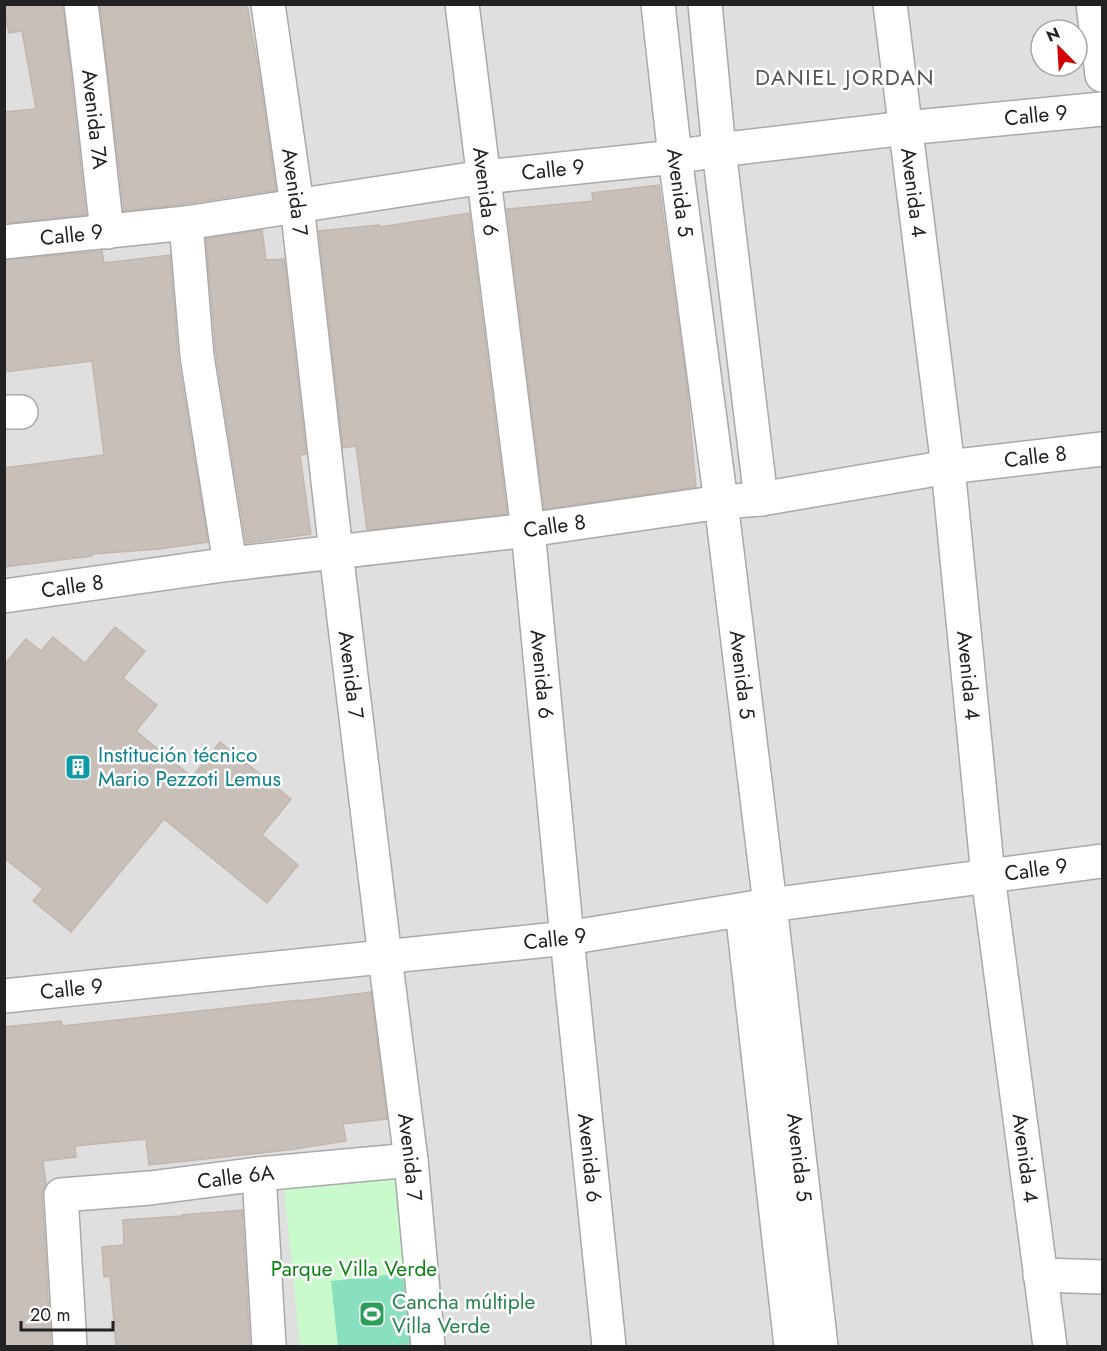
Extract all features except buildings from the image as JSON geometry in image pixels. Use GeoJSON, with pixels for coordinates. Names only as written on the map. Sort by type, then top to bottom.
{"type":"FeatureCollection","features":[{"type":"Feature","properties":{"kind":"street","name":"Avenida 7A"},"geometry":{"type":"LineString","coordinates":[[81,4],[107,232]]}},
{"type":"Feature","properties":{"kind":"street","name":"Avenida 7"},"geometry":{"type":"LineString","coordinates":[[268,4],[297,205],[336,552],[411,1160],[428,1347]]}},
{"type":"Feature","properties":{"kind":"street","name":"Avenida 6"},"geometry":{"type":"LineString","coordinates":[[462,4],[528,530],[609,1347]]}},
{"type":"Feature","properties":{"kind":"street","name":"Avenida 5"},"geometry":{"type":"LineString","coordinates":[[658,4],[675,157],[721,502],[756,907],[790,1347]]}},
{"type":"Feature","properties":{"kind":"street","name":"Avenida 5"},"geometry":{"type":"LineString","coordinates":[[705,4],[719,150],[761,498]]}},
{"type":"Feature","properties":{"kind":"street","name":"Avenida 4"},"geometry":{"type":"LineString","coordinates":[[891,4],[948,467],[988,876],[1050,1347]]}},
{"type":"Feature","properties":{"kind":"street"},"geometry":{"type":"LineString","coordinates":[[1093,4],[1102,75]]}},
{"type":"Feature","properties":{"kind":"street","name":"Calle 9"},"geometry":{"type":"LineString","coordinates":[[4,242],[186,223],[483,177],[675,157],[906,128],[1102,109]]}},
{"type":"Feature","properties":{"kind":"street"},"geometry":{"type":"LineString","coordinates":[[186,223],[197,356],[230,564]]}},
{"type":"Feature","properties":{"kind":"street","name":"Calle 8"},"geometry":{"type":"LineString","coordinates":[[4,596],[230,564],[528,530],[761,498],[948,467],[1102,449]]}},
{"type":"Feature","properties":{"kind":"street","name":"Calle 9"},"geometry":{"type":"LineString","coordinates":[[4,996],[567,938],[756,907],[1102,861]]}},
{"type":"Feature","properties":{"kind":"street","name":"Avenida 5"},"geometry":{"type":"LineString","coordinates":[[756,907],[821,1347]]}},
{"type":"Feature","properties":{"kind":"street","name":"Calle 6A"},"geometry":{"type":"LineString","coordinates":[[70,1347],[60,1195],[150,1188],[259,1174],[411,1160]]}},
{"type":"Feature","properties":{"kind":"street"},"geometry":{"type":"LineString","coordinates":[[259,1174],[269,1347]]}},
{"type":"Feature","properties":{"kind":"street"},"geometry":{"type":"LineString","coordinates":[[1040,1275],[1102,1277]]}},
{"type":"Feature","properties":{"kind":"shaded area"},"geometry":{"type":"Polygon","coordinates":[[[5,5],[1102,5],[1102,1346],[5,1346],[5,5]]]}},
{"type":"Feature","properties":{"kind":"green space","name":"Parque Villa Verde"},"geometry":{"type":"Polygon","coordinates":[[[407,1176],[424,1346],[300,1346],[284,1187],[407,1176]]]}},
{"type":"Feature","properties":{"kind":"green space","name":"Cancha múltiple Villa Verde"},"geometry":{"type":"Polygon","coordinates":[[[405,1273],[414,1346],[338,1346],[331,1281],[405,1273]]]}},
{"type":"Feature","properties":{"kind":"place","name":"Institución técnico Mario Pezzoti Lemus"},"geometry":{"type":"Point","coordinates":[78,767]}},
{"type":"Feature","properties":{"kind":"place","name":"Cancha múltiple Villa Verde"},"geometry":{"type":"Point","coordinates":[372,1314]}},
{"type":"Feature","properties":{"kind":"district","name":"DANIEL JORDAN"},"geometry":{"type":"Point","coordinates":[845,77]}}]}
